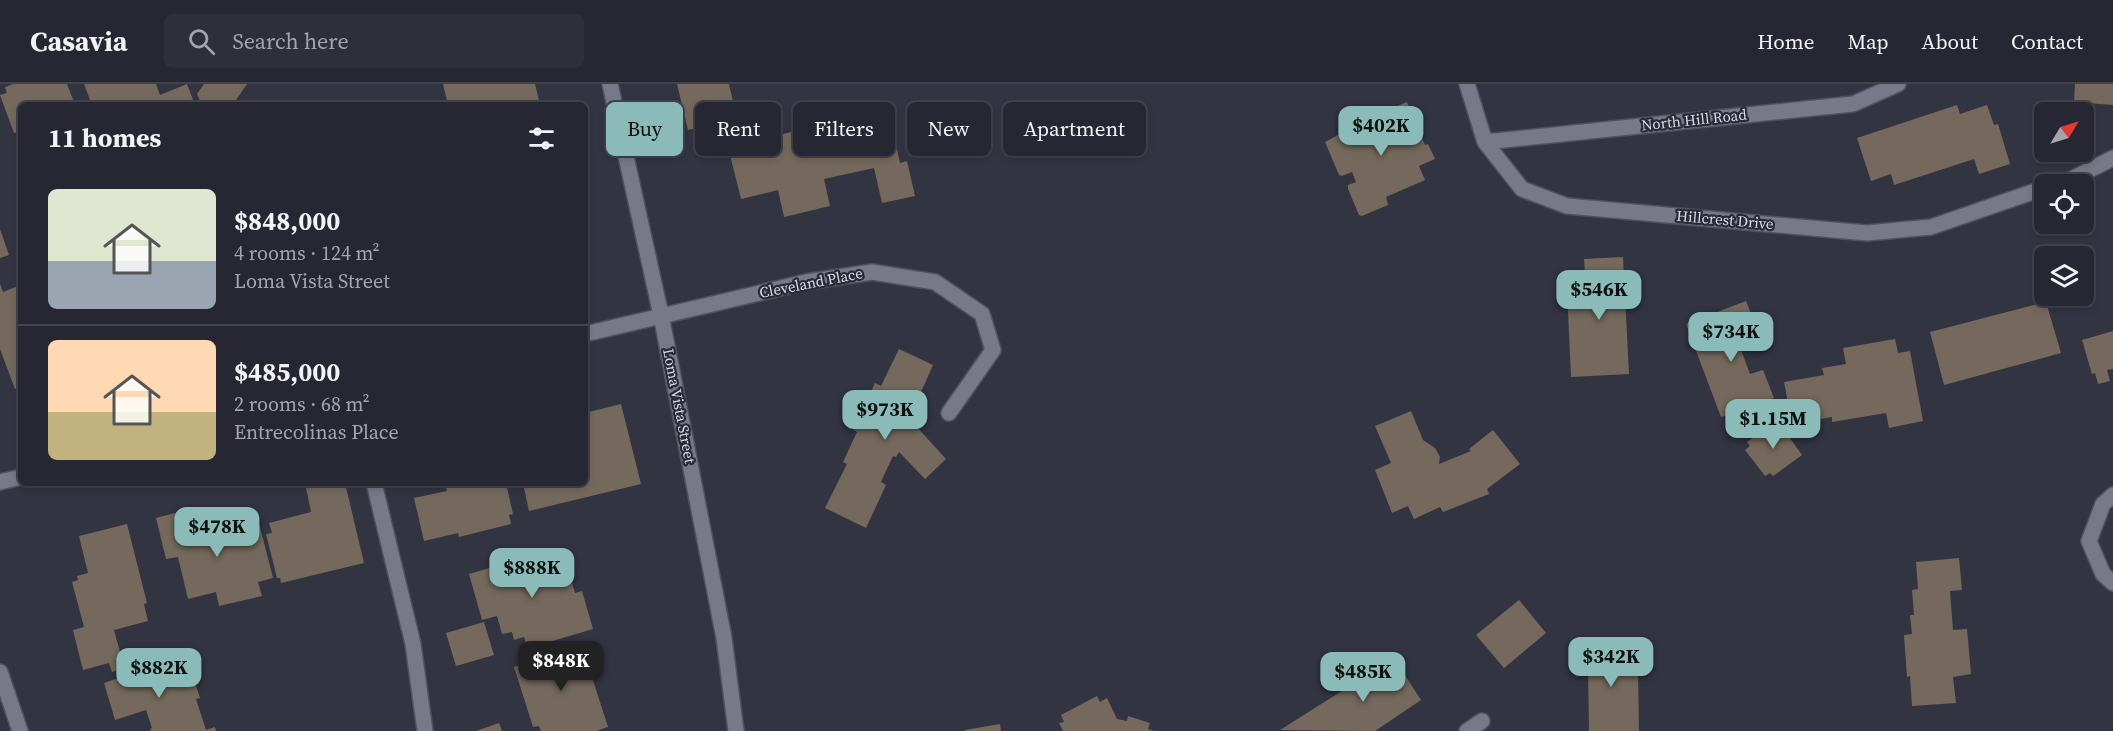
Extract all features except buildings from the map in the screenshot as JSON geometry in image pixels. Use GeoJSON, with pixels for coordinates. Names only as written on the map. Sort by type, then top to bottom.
{"type":"FeatureCollection","features":[{"type":"Feature","properties":{"kind":"street","name":"Loma Vista Street"},"geometry":{"type":"LineString","coordinates":[[610,84],[661,315],[724,638],[736,731]]}},
{"type":"Feature","properties":{"kind":"street","name":"Hillcrest Drive"},"geometry":{"type":"LineString","coordinates":[[1467,84],[1485,142],[1522,189],[1567,206],[1867,233],[1931,226],[2034,191]]}},
{"type":"Feature","properties":{"kind":"street","name":"North Hill Road"},"geometry":{"type":"LineString","coordinates":[[1485,142],[1853,104],[1898,84]]}},
{"type":"Feature","properties":{"kind":"street"},"geometry":{"type":"LineString","coordinates":[[2082,174],[2113,158]]}},
{"type":"Feature","properties":{"kind":"street","name":"Cleveland Place"},"geometry":{"type":"LineString","coordinates":[[661,315],[806,282],[872,272],[935,282],[982,314],[993,350],[950,413]]}},
{"type":"Feature","properties":{"kind":"street"},"geometry":{"type":"LineString","coordinates":[[588,333],[661,315]]}},
{"type":"Feature","properties":{"kind":"street"},"geometry":{"type":"LineString","coordinates":[[0,482],[18,478]]}},
{"type":"Feature","properties":{"kind":"street"},"geometry":{"type":"LineString","coordinates":[[375,486],[412,644],[425,731]]}},
{"type":"Feature","properties":{"kind":"street"},"geometry":{"type":"LineString","coordinates":[[2113,495],[2103,504],[2089,542],[2103,574],[2113,583]]}},
{"type":"Feature","properties":{"kind":"street"},"geometry":{"type":"LineString","coordinates":[[0,672],[20,731]]}},
{"type":"Feature","properties":{"kind":"street"},"geometry":{"type":"LineString","coordinates":[[1467,731],[1482,721]]}}]}
